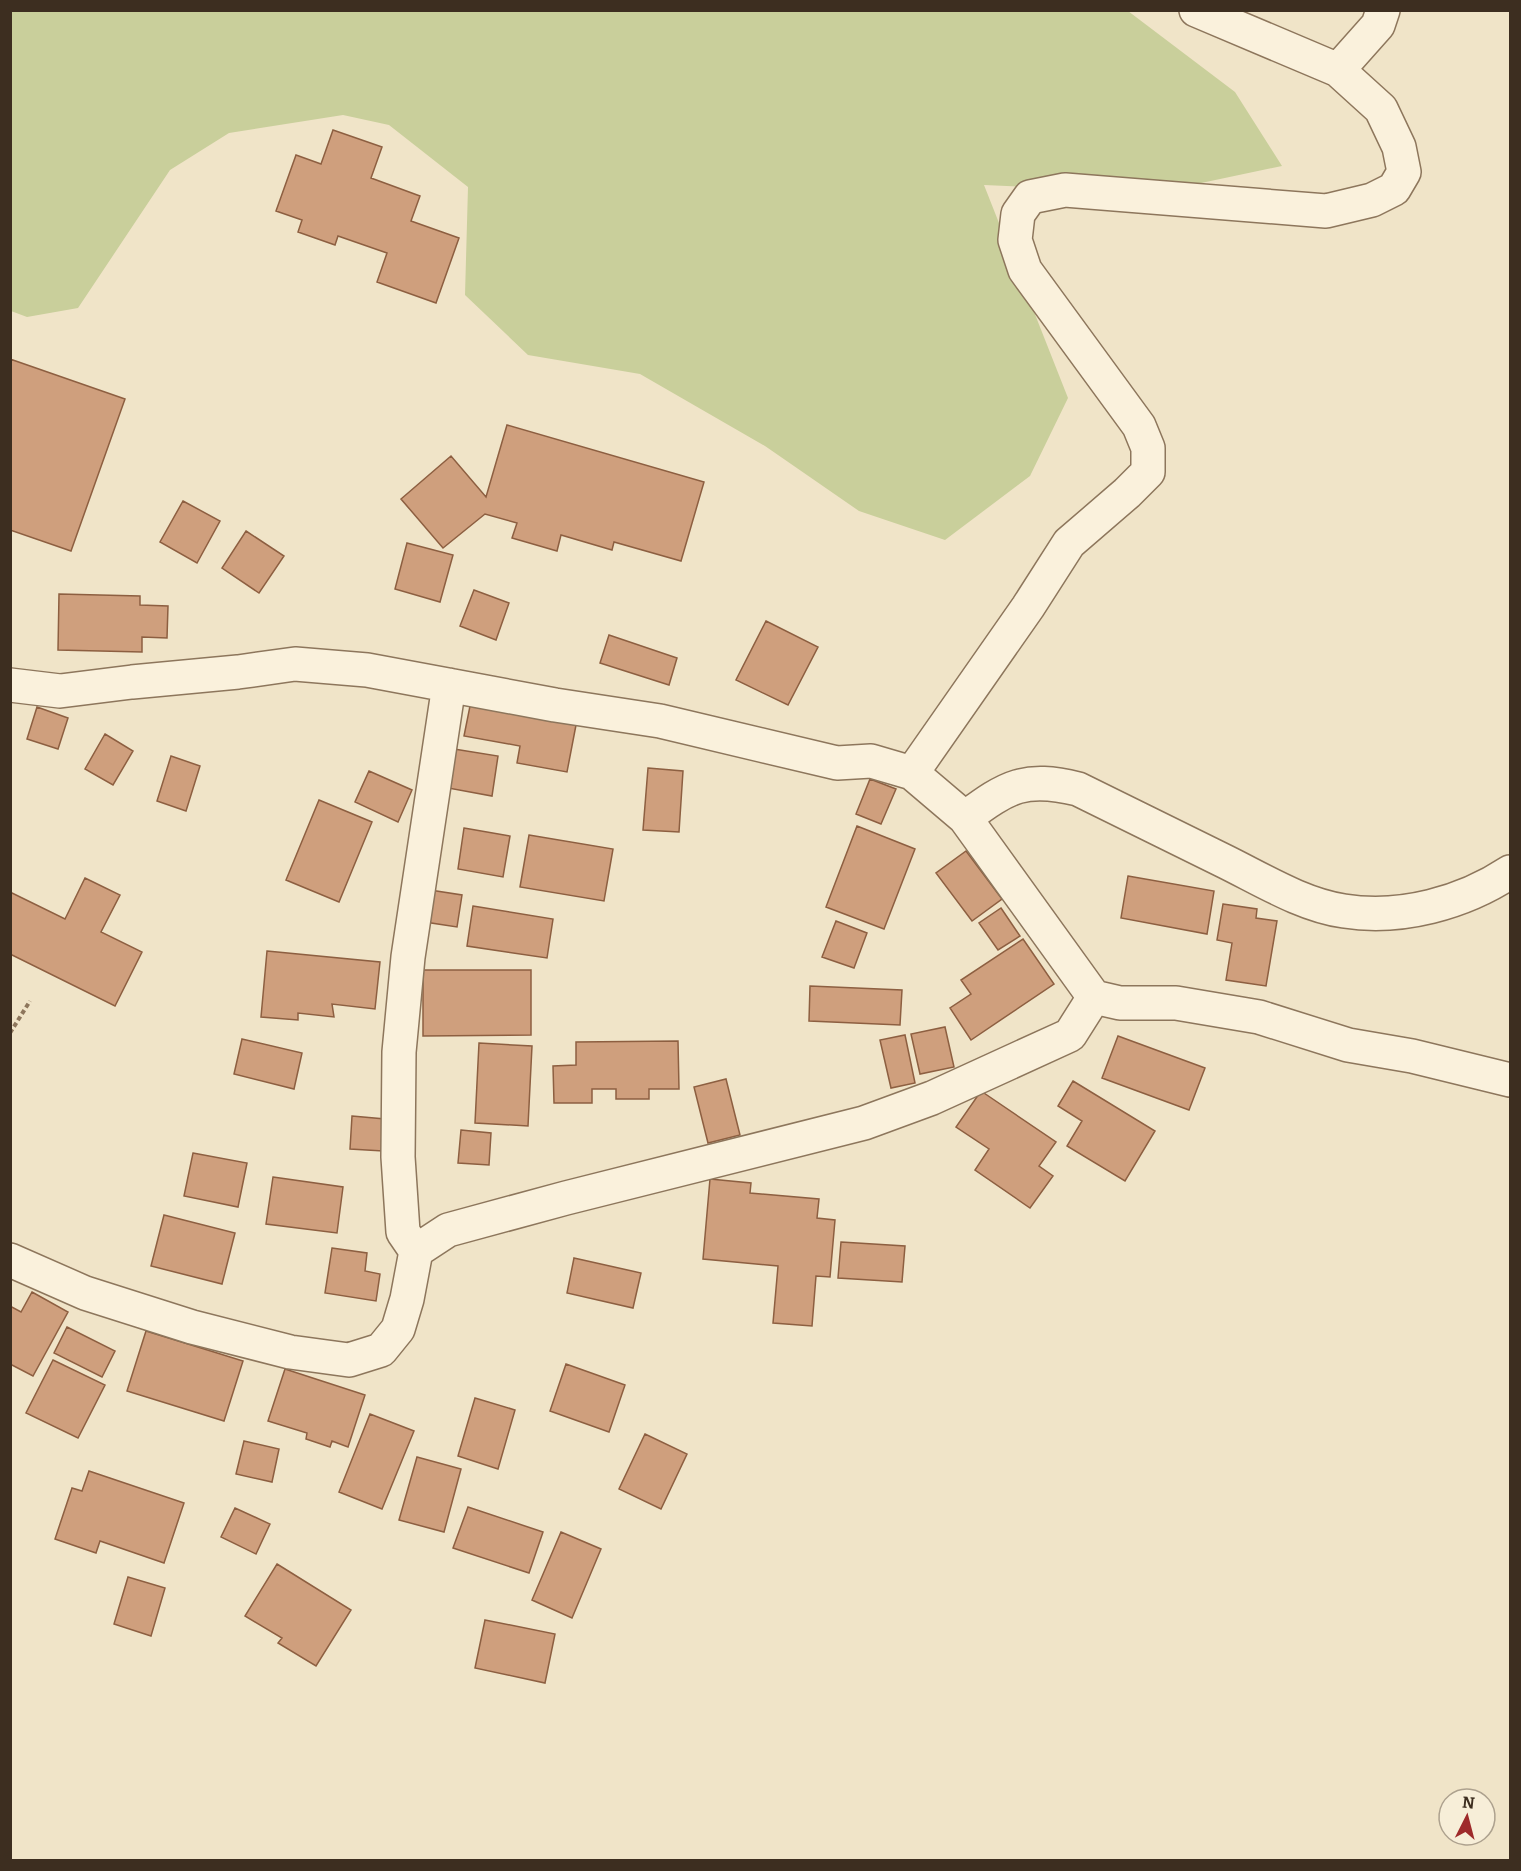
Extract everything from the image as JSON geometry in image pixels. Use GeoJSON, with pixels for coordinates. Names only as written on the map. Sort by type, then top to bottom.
{"type":"FeatureCollection","features":[{"type":"Feature","properties":{"kind":"lane"},"geometry":{"type":"LineString","coordinates":[[912,773],[1028,607],[1069,543],[1127,494],[1148,472],[1148,448],[1139,426],[1025,270],[1015,240],[1018,214],[1030,197],[1065,190],[1326,211],[1372,200],[1394,189],[1404,172],[1398,147],[1381,109],[1338,70],[1196,10]]}},
{"type":"Feature","properties":{"kind":"lane"},"geometry":{"type":"LineString","coordinates":[[1338,70],[1378,25],[1383,10]]}},
{"type":"Feature","properties":{"kind":"lane"},"geometry":{"type":"LineString","coordinates":[[10,685],[60,690],[295,664],[367,670],[555,705],[660,721],[837,762],[872,761],[912,773],[965,818],[1094,997],[1120,1003],[1176,1003],[1259,1017],[1348,1045],[1412,1056],[1510,1080]]}},
{"type":"Feature","properties":{"kind":"lane"},"geometry":{"type":"LineString","coordinates":[[10,1260],[85,1293],[192,1327],[290,1352],[349,1360],[381,1350],[398,1329],[407,1299],[416,1251],[403,1232],[398,1157],[399,1052],[408,957],[449,684]]}},
{"type":"Feature","properties":{"kind":"lane"},"geometry":{"type":"LineString","coordinates":[[965,818],[990,799],[1018,785],[1052,783],[1078,789],[1291,893],[1344,911],[1401,913],[1434,906],[1473,893],[1510,872]]}},
{"type":"Feature","properties":{"kind":"lane"},"geometry":{"type":"LineString","coordinates":[[416,1251],[448,1230],[864,1123],[932,1098],[1070,1035],[1094,997]]}},
{"type":"Feature","properties":{"kind":"path"},"geometry":{"type":"LineString","coordinates":[[10,1033],[30,1001]]}},
{"type":"Feature","properties":{"kind":"green space"},"geometry":{"type":"Polygon","coordinates":[[[10,11],[1128,11],[1235,92],[1282,166],[1154,193],[984,185],[1068,398],[1030,476],[945,540],[859,511],[765,446],[640,374],[528,355],[465,295],[468,187],[389,125],[343,115],[229,133],[170,170],[78,308],[27,317],[11,311],[10,11]]]}},
{"type":"Feature","properties":{"kind":"building"},"geometry":{"type":"Polygon","coordinates":[[[333,130],[382,147],[371,178],[420,196],[411,221],[459,238],[436,303],[377,282],[387,253],[338,236],[335,245],[298,232],[302,220],[276,211],[296,155],[321,164],[333,130]]]}},
{"type":"Feature","properties":{"kind":"building"},"geometry":{"type":"Polygon","coordinates":[[[10,359],[125,399],[71,551],[10,530],[10,359]]]}},
{"type":"Feature","properties":{"kind":"building"},"geometry":{"type":"Polygon","coordinates":[[[507,425],[704,482],[681,561],[614,542],[612,550],[561,535],[557,551],[512,538],[517,523],[485,514],[443,548],[401,499],[451,456],[486,497],[507,425]]]}},
{"type":"Feature","properties":{"kind":"building"},"geometry":{"type":"Polygon","coordinates":[[[183,501],[220,521],[197,563],[160,542],[183,501]]]}},
{"type":"Feature","properties":{"kind":"building"},"geometry":{"type":"Polygon","coordinates":[[[246,531],[284,556],[259,593],[222,568],[246,531]]]}},
{"type":"Feature","properties":{"kind":"building"},"geometry":{"type":"Polygon","coordinates":[[[407,543],[453,555],[440,602],[395,589],[407,543]]]}},
{"type":"Feature","properties":{"kind":"building"},"geometry":{"type":"Polygon","coordinates":[[[474,590],[509,603],[496,640],[460,626],[474,590]]]}},
{"type":"Feature","properties":{"kind":"building"},"geometry":{"type":"Polygon","coordinates":[[[59,594],[140,596],[140,605],[168,606],[167,638],[142,637],[142,652],[58,650],[59,594]]]}},
{"type":"Feature","properties":{"kind":"building"},"geometry":{"type":"Polygon","coordinates":[[[766,621],[818,647],[788,705],[736,680],[766,621]]]}},
{"type":"Feature","properties":{"kind":"building"},"geometry":{"type":"Polygon","coordinates":[[[609,635],[677,658],[669,685],[600,663],[609,635]]]}},
{"type":"Feature","properties":{"kind":"building"},"geometry":{"type":"Polygon","coordinates":[[[470,706],[576,725],[567,772],[517,763],[520,746],[464,736],[470,706]]]}},
{"type":"Feature","properties":{"kind":"building"},"geometry":{"type":"Polygon","coordinates":[[[37,707],[68,718],[58,749],[27,739],[37,707]]]}},
{"type":"Feature","properties":{"kind":"building"},"geometry":{"type":"Polygon","coordinates":[[[105,734],[133,751],[113,785],[85,769],[105,734]]]}},
{"type":"Feature","properties":{"kind":"building"},"geometry":{"type":"Polygon","coordinates":[[[454,749],[498,756],[492,796],[448,788],[454,749]]]}},
{"type":"Feature","properties":{"kind":"building"},"geometry":{"type":"Polygon","coordinates":[[[171,756],[200,766],[186,811],[157,801],[171,756]]]}},
{"type":"Feature","properties":{"kind":"building"},"geometry":{"type":"Polygon","coordinates":[[[648,768],[683,771],[679,832],[643,830],[648,768]]]}},
{"type":"Feature","properties":{"kind":"building"},"geometry":{"type":"Polygon","coordinates":[[[369,771],[412,790],[398,822],[355,802],[369,771]]]}},
{"type":"Feature","properties":{"kind":"building"},"geometry":{"type":"Polygon","coordinates":[[[870,779],[896,789],[881,824],[856,814],[870,779]]]}},
{"type":"Feature","properties":{"kind":"building"},"geometry":{"type":"Polygon","coordinates":[[[319,800],[372,822],[339,902],[286,880],[319,800]]]}},
{"type":"Feature","properties":{"kind":"building"},"geometry":{"type":"Polygon","coordinates":[[[857,826],[915,849],[884,929],[826,907],[857,826]]]}},
{"type":"Feature","properties":{"kind":"building"},"geometry":{"type":"Polygon","coordinates":[[[464,828],[510,836],[503,877],[458,869],[464,828]]]}},
{"type":"Feature","properties":{"kind":"building"},"geometry":{"type":"Polygon","coordinates":[[[529,835],[613,849],[604,901],[520,887],[529,835]]]}},
{"type":"Feature","properties":{"kind":"building"},"geometry":{"type":"Polygon","coordinates":[[[966,851],[1002,899],[972,921],[936,873],[966,851]]]}},
{"type":"Feature","properties":{"kind":"building"},"geometry":{"type":"Polygon","coordinates":[[[1128,876],[1214,891],[1207,934],[1121,918],[1128,876]]]}},
{"type":"Feature","properties":{"kind":"building"},"geometry":{"type":"Polygon","coordinates":[[[85,878],[120,895],[101,932],[142,952],[115,1006],[10,954],[10,892],[65,919],[85,878]]]}},
{"type":"Feature","properties":{"kind":"building"},"geometry":{"type":"Polygon","coordinates":[[[430,890],[462,895],[457,927],[425,922],[430,890]]]}},
{"type":"Feature","properties":{"kind":"building"},"geometry":{"type":"Polygon","coordinates":[[[1223,904],[1257,909],[1256,918],[1277,921],[1266,986],[1226,980],[1232,943],[1217,940],[1223,904]]]}},
{"type":"Feature","properties":{"kind":"building"},"geometry":{"type":"Polygon","coordinates":[[[473,906],[553,919],[547,958],[467,946],[473,906]]]}},
{"type":"Feature","properties":{"kind":"building"},"geometry":{"type":"Polygon","coordinates":[[[1001,908],[1020,936],[998,950],[979,923],[1001,908]]]}},
{"type":"Feature","properties":{"kind":"building"},"geometry":{"type":"Polygon","coordinates":[[[836,921],[867,933],[854,968],[822,957],[836,921]]]}},
{"type":"Feature","properties":{"kind":"building"},"geometry":{"type":"Polygon","coordinates":[[[1023,939],[1054,984],[971,1040],[950,1008],[971,994],[961,980],[1023,939]]]}},
{"type":"Feature","properties":{"kind":"building"},"geometry":{"type":"Polygon","coordinates":[[[267,951],[380,962],[375,1009],[332,1004],[334,1017],[298,1013],[298,1020],[261,1017],[267,951]]]}},
{"type":"Feature","properties":{"kind":"building"},"geometry":{"type":"Polygon","coordinates":[[[423,970],[531,970],[531,1035],[423,1036],[423,970]]]}},
{"type":"Feature","properties":{"kind":"building"},"geometry":{"type":"Polygon","coordinates":[[[810,986],[902,990],[900,1025],[809,1021],[810,986]]]}},
{"type":"Feature","properties":{"kind":"building"},"geometry":{"type":"Polygon","coordinates":[[[945,1027],[954,1067],[920,1074],[911,1034],[945,1027]]]}},
{"type":"Feature","properties":{"kind":"building"},"geometry":{"type":"Polygon","coordinates":[[[905,1035],[915,1083],[891,1088],[880,1040],[905,1035]]]}},
{"type":"Feature","properties":{"kind":"building"},"geometry":{"type":"Polygon","coordinates":[[[1118,1036],[1205,1068],[1189,1110],[1102,1078],[1118,1036]]]}},
{"type":"Feature","properties":{"kind":"building"},"geometry":{"type":"Polygon","coordinates":[[[242,1039],[302,1053],[294,1089],[234,1074],[242,1039]]]}},
{"type":"Feature","properties":{"kind":"building"},"geometry":{"type":"Polygon","coordinates":[[[678,1041],[679,1089],[649,1089],[649,1099],[616,1099],[616,1089],[592,1089],[592,1103],[554,1103],[553,1066],[576,1065],[576,1042],[678,1041]]]}},
{"type":"Feature","properties":{"kind":"building"},"geometry":{"type":"Polygon","coordinates":[[[479,1043],[532,1046],[528,1126],[475,1123],[479,1043]]]}},
{"type":"Feature","properties":{"kind":"building"},"geometry":{"type":"Polygon","coordinates":[[[726,1079],[740,1135],[708,1143],[694,1087],[726,1079]]]}},
{"type":"Feature","properties":{"kind":"building"},"geometry":{"type":"Polygon","coordinates":[[[1073,1081],[1155,1131],[1125,1181],[1067,1146],[1082,1121],[1058,1106],[1073,1081]]]}},
{"type":"Feature","properties":{"kind":"building"},"geometry":{"type":"Polygon","coordinates":[[[981,1091],[1056,1142],[1039,1166],[1053,1176],[1030,1208],[975,1170],[989,1149],[956,1127],[981,1091]]]}},
{"type":"Feature","properties":{"kind":"building"},"geometry":{"type":"Polygon","coordinates":[[[352,1116],[385,1119],[383,1151],[350,1149],[352,1116]]]}},
{"type":"Feature","properties":{"kind":"building"},"geometry":{"type":"Polygon","coordinates":[[[461,1130],[491,1133],[489,1165],[458,1163],[461,1130]]]}},
{"type":"Feature","properties":{"kind":"building"},"geometry":{"type":"Polygon","coordinates":[[[193,1153],[247,1163],[238,1207],[184,1196],[193,1153]]]}},
{"type":"Feature","properties":{"kind":"building"},"geometry":{"type":"Polygon","coordinates":[[[273,1177],[343,1187],[337,1233],[266,1224],[273,1177]]]}},
{"type":"Feature","properties":{"kind":"building"},"geometry":{"type":"Polygon","coordinates":[[[710,1179],[751,1183],[750,1193],[819,1199],[817,1218],[835,1220],[830,1277],[816,1276],[812,1326],[773,1323],[778,1266],[703,1259],[710,1179]]]}},
{"type":"Feature","properties":{"kind":"building"},"geometry":{"type":"Polygon","coordinates":[[[164,1215],[235,1233],[222,1284],[151,1266],[164,1215]]]}},
{"type":"Feature","properties":{"kind":"building"},"geometry":{"type":"Polygon","coordinates":[[[841,1242],[905,1246],[902,1282],[838,1278],[841,1242]]]}},
{"type":"Feature","properties":{"kind":"building"},"geometry":{"type":"Polygon","coordinates":[[[332,1248],[367,1253],[365,1271],[380,1274],[376,1301],[325,1293],[332,1248]]]}},
{"type":"Feature","properties":{"kind":"building"},"geometry":{"type":"Polygon","coordinates":[[[574,1258],[641,1273],[633,1308],[567,1293],[574,1258]]]}},
{"type":"Feature","properties":{"kind":"building"},"geometry":{"type":"Polygon","coordinates":[[[32,1292],[68,1312],[33,1376],[10,1364],[10,1306],[21,1312],[32,1292]]]}},
{"type":"Feature","properties":{"kind":"building"},"geometry":{"type":"Polygon","coordinates":[[[67,1327],[115,1351],[102,1377],[54,1353],[67,1327]]]}},
{"type":"Feature","properties":{"kind":"building"},"geometry":{"type":"Polygon","coordinates":[[[146,1331],[243,1361],[224,1421],[127,1391],[146,1331]]]}},
{"type":"Feature","properties":{"kind":"building"},"geometry":{"type":"Polygon","coordinates":[[[53,1360],[105,1385],[78,1438],[26,1413],[53,1360]]]}},
{"type":"Feature","properties":{"kind":"building"},"geometry":{"type":"Polygon","coordinates":[[[566,1364],[625,1385],[609,1432],[550,1411],[566,1364]]]}},
{"type":"Feature","properties":{"kind":"building"},"geometry":{"type":"Polygon","coordinates":[[[285,1369],[365,1395],[348,1447],[332,1441],[330,1447],[306,1439],[307,1433],[268,1421],[285,1369]]]}},
{"type":"Feature","properties":{"kind":"building"},"geometry":{"type":"Polygon","coordinates":[[[475,1398],[515,1410],[498,1469],[458,1456],[475,1398]]]}},
{"type":"Feature","properties":{"kind":"building"},"geometry":{"type":"Polygon","coordinates":[[[370,1414],[414,1431],[382,1509],[339,1492],[370,1414]]]}},
{"type":"Feature","properties":{"kind":"building"},"geometry":{"type":"Polygon","coordinates":[[[645,1434],[687,1454],[661,1509],[619,1489],[645,1434]]]}},
{"type":"Feature","properties":{"kind":"building"},"geometry":{"type":"Polygon","coordinates":[[[244,1441],[279,1449],[272,1482],[236,1474],[244,1441]]]}},
{"type":"Feature","properties":{"kind":"building"},"geometry":{"type":"Polygon","coordinates":[[[417,1457],[461,1469],[444,1532],[399,1520],[417,1457]]]}},
{"type":"Feature","properties":{"kind":"building"},"geometry":{"type":"Polygon","coordinates":[[[89,1471],[184,1503],[164,1563],[100,1541],[96,1553],[55,1539],[72,1488],[82,1491],[89,1471]]]}},
{"type":"Feature","properties":{"kind":"building"},"geometry":{"type":"Polygon","coordinates":[[[468,1507],[543,1532],[529,1573],[453,1548],[468,1507]]]}},
{"type":"Feature","properties":{"kind":"building"},"geometry":{"type":"Polygon","coordinates":[[[235,1508],[270,1524],[256,1554],[221,1537],[235,1508]]]}},
{"type":"Feature","properties":{"kind":"building"},"geometry":{"type":"Polygon","coordinates":[[[561,1532],[601,1549],[572,1618],[532,1600],[561,1532]]]}},
{"type":"Feature","properties":{"kind":"building"},"geometry":{"type":"Polygon","coordinates":[[[277,1564],[351,1610],[316,1666],[278,1643],[282,1638],[245,1616],[277,1564]]]}},
{"type":"Feature","properties":{"kind":"building"},"geometry":{"type":"Polygon","coordinates":[[[128,1577],[165,1588],[151,1636],[114,1624],[128,1577]]]}},
{"type":"Feature","properties":{"kind":"building"},"geometry":{"type":"Polygon","coordinates":[[[485,1620],[555,1634],[545,1683],[475,1668],[485,1620]]]}}]}
